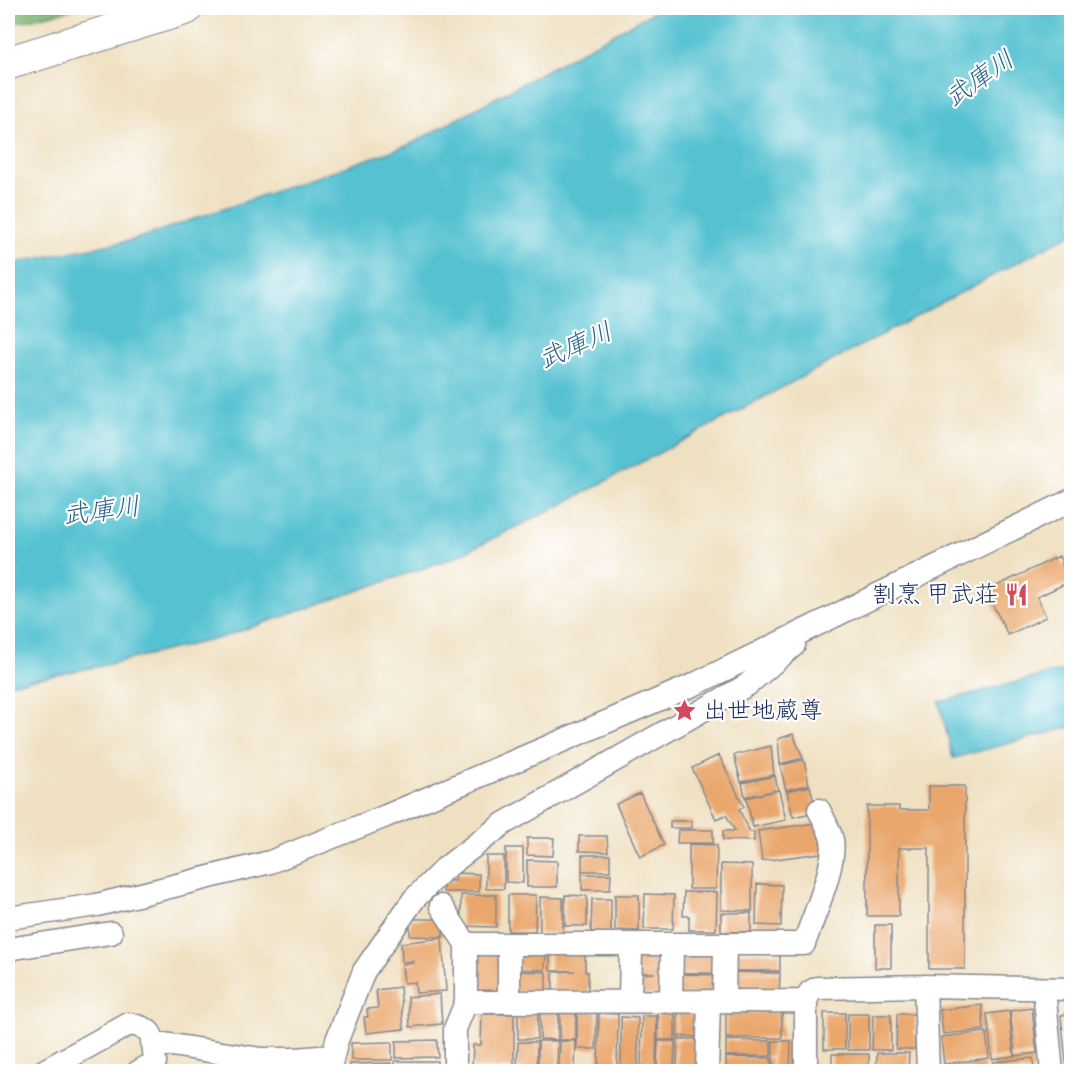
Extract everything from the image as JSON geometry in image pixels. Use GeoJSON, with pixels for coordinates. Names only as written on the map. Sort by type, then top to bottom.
{"type":"FeatureCollection","features":[{"type":"Feature","properties":{"kind":"street"},"geometry":{"type":"LineString","coordinates":[[8,63],[186,8]]}},
{"type":"Feature","properties":{"kind":"street"},"geometry":{"type":"LineString","coordinates":[[8,918],[97,905],[270,862],[376,820],[693,685],[1071,500]]}},
{"type":"Feature","properties":{"kind":"street"},"geometry":{"type":"LineString","coordinates":[[152,1042],[261,1059],[295,1059],[330,1064],[364,971],[414,899],[444,869],[503,824],[747,685],[794,645],[791,638]]}},
{"type":"Feature","properties":{"kind":"street"},"geometry":{"type":"LineString","coordinates":[[466,944],[804,944],[826,883],[832,852],[833,841],[819,810]]}},
{"type":"Feature","properties":{"kind":"street"},"geometry":{"type":"LineString","coordinates":[[441,906],[466,944],[466,1002],[455,1029],[455,1071]]}},
{"type":"Feature","properties":{"kind":"street"},"geometry":{"type":"LineString","coordinates":[[8,949],[111,933]]}},
{"type":"Feature","properties":{"kind":"street"},"geometry":{"type":"LineString","coordinates":[[509,944],[509,1002]]}},
{"type":"Feature","properties":{"kind":"street"},"geometry":{"type":"LineString","coordinates":[[630,1002],[631,944]]}},
{"type":"Feature","properties":{"kind":"street"},"geometry":{"type":"LineString","coordinates":[[671,1002],[672,944]]}},
{"type":"Feature","properties":{"kind":"street"},"geometry":{"type":"LineString","coordinates":[[707,1071],[725,944]]}},
{"type":"Feature","properties":{"kind":"street"},"geometry":{"type":"LineString","coordinates":[[926,986],[928,1071]]}},
{"type":"Feature","properties":{"kind":"street"},"geometry":{"type":"LineString","coordinates":[[806,1071],[806,1001],[810,992],[817,988],[926,986],[1071,989]]}},
{"type":"Feature","properties":{"kind":"street"},"geometry":{"type":"LineString","coordinates":[[1044,989],[1052,1071]]}},
{"type":"Feature","properties":{"kind":"street"},"geometry":{"type":"LineString","coordinates":[[466,1002],[806,1001]]}},
{"type":"Feature","properties":{"kind":"street"},"geometry":{"type":"LineString","coordinates":[[42,1071],[129,1024],[144,1027],[152,1036],[155,1062],[138,1071]]}},
{"type":"Feature","properties":{"kind":"green space"},"geometry":{"type":"Polygon","coordinates":[[[8,8],[78,8],[8,25],[8,8]]]}},
{"type":"Feature","properties":{"kind":"water","name":"武庫川"},"geometry":{"type":"Polygon","coordinates":[[[661,8],[1071,8],[1071,234],[561,505],[453,558],[220,638],[101,666],[8,684],[8,264],[133,240],[409,145],[661,8]]]}},
{"type":"Feature","properties":{"kind":"water"},"geometry":{"type":"Polygon","coordinates":[[[1071,668],[1071,727],[953,758],[939,702],[1071,668]]]}},
{"type":"Feature","properties":{"kind":"building","name":"割烹 甲武荘"},"geometry":{"type":"Polygon","coordinates":[[[1059,556],[1063,566],[1071,562],[1071,581],[1037,597],[1046,617],[1008,635],[986,591],[1059,556]]]}},
{"type":"Feature","properties":{"kind":"building"},"geometry":{"type":"Polygon","coordinates":[[[793,734],[803,758],[780,764],[778,739],[793,734]]]}},
{"type":"Feature","properties":{"kind":"building"},"geometry":{"type":"Polygon","coordinates":[[[771,746],[774,775],[741,782],[734,755],[771,746]]]}},
{"type":"Feature","properties":{"kind":"building"},"geometry":{"type":"Polygon","coordinates":[[[719,755],[744,807],[739,809],[750,832],[754,832],[754,841],[723,840],[723,831],[735,831],[726,815],[716,819],[692,768],[719,755]]]}},
{"type":"Feature","properties":{"kind":"building"},"geometry":{"type":"Polygon","coordinates":[[[804,760],[809,785],[786,790],[780,765],[804,760]]]}},
{"type":"Feature","properties":{"kind":"building"},"geometry":{"type":"Polygon","coordinates":[[[775,776],[778,790],[745,797],[742,783],[775,776]]]}},
{"type":"Feature","properties":{"kind":"building"},"geometry":{"type":"Polygon","coordinates":[[[810,786],[816,812],[793,817],[787,791],[810,786]]]}},
{"type":"Feature","properties":{"kind":"building"},"geometry":{"type":"Polygon","coordinates":[[[929,786],[965,786],[965,969],[929,969],[929,848],[899,848],[899,916],[867,916],[867,806],[899,806],[899,810],[929,810],[929,786]]]}},
{"type":"Feature","properties":{"kind":"building"},"geometry":{"type":"Polygon","coordinates":[[[779,790],[786,820],[753,827],[746,798],[779,790]]]}},
{"type":"Feature","properties":{"kind":"building"},"geometry":{"type":"Polygon","coordinates":[[[640,793],[664,845],[640,857],[616,804],[640,793]]]}},
{"type":"Feature","properties":{"kind":"building"},"geometry":{"type":"Polygon","coordinates":[[[670,821],[692,821],[692,828],[670,828],[670,821]]]}},
{"type":"Feature","properties":{"kind":"building"},"geometry":{"type":"Polygon","coordinates":[[[823,822],[827,852],[762,861],[758,831],[823,822]]]}},
{"type":"Feature","properties":{"kind":"building"},"geometry":{"type":"Polygon","coordinates":[[[678,830],[713,830],[713,843],[677,843],[678,830]]]}},
{"type":"Feature","properties":{"kind":"building"},"geometry":{"type":"Polygon","coordinates":[[[579,836],[607,836],[608,852],[579,851],[579,836]]]}},
{"type":"Feature","properties":{"kind":"building"},"geometry":{"type":"Polygon","coordinates":[[[527,838],[554,838],[553,856],[527,855],[527,838]]]}},
{"type":"Feature","properties":{"kind":"building"},"geometry":{"type":"Polygon","coordinates":[[[689,844],[717,845],[716,889],[689,889],[689,844]]]}},
{"type":"Feature","properties":{"kind":"building"},"geometry":{"type":"Polygon","coordinates":[[[506,848],[523,848],[523,883],[506,882],[506,848]]]}},
{"type":"Feature","properties":{"kind":"building"},"geometry":{"type":"Polygon","coordinates":[[[582,855],[610,855],[610,871],[582,871],[582,855]]]}},
{"type":"Feature","properties":{"kind":"building"},"geometry":{"type":"Polygon","coordinates":[[[486,856],[504,856],[504,889],[486,889],[486,856]]]}},
{"type":"Feature","properties":{"kind":"building"},"geometry":{"type":"Polygon","coordinates":[[[527,860],[557,861],[557,887],[527,887],[527,860]]]}},
{"type":"Feature","properties":{"kind":"building"},"geometry":{"type":"Polygon","coordinates":[[[721,864],[752,865],[752,911],[721,910],[721,864]]]}},
{"type":"Feature","properties":{"kind":"building"},"geometry":{"type":"Polygon","coordinates":[[[455,873],[479,874],[479,892],[443,892],[443,881],[455,881],[455,873]]]}},
{"type":"Feature","properties":{"kind":"building"},"geometry":{"type":"Polygon","coordinates":[[[582,874],[611,874],[610,890],[582,890],[582,874]]]}},
{"type":"Feature","properties":{"kind":"building"},"geometry":{"type":"Polygon","coordinates":[[[757,884],[782,885],[781,926],[756,925],[757,884]]]}},
{"type":"Feature","properties":{"kind":"building"},"geometry":{"type":"Polygon","coordinates":[[[684,892],[717,892],[716,930],[689,930],[689,916],[683,916],[684,892]]]}},
{"type":"Feature","properties":{"kind":"building"},"geometry":{"type":"Polygon","coordinates":[[[645,894],[674,895],[673,929],[644,929],[645,894]]]}},
{"type":"Feature","properties":{"kind":"building"},"geometry":{"type":"Polygon","coordinates":[[[461,895],[496,895],[496,927],[461,926],[461,895]]]}},
{"type":"Feature","properties":{"kind":"building"},"geometry":{"type":"Polygon","coordinates":[[[508,895],[536,895],[535,931],[508,931],[508,895]]]}},
{"type":"Feature","properties":{"kind":"building"},"geometry":{"type":"Polygon","coordinates":[[[565,895],[587,896],[587,926],[565,926],[565,895]]]}},
{"type":"Feature","properties":{"kind":"building"},"geometry":{"type":"Polygon","coordinates":[[[615,895],[639,895],[639,931],[615,930],[615,895]]]}},
{"type":"Feature","properties":{"kind":"building"},"geometry":{"type":"Polygon","coordinates":[[[540,897],[563,898],[563,933],[540,933],[540,897]]]}},
{"type":"Feature","properties":{"kind":"building"},"geometry":{"type":"Polygon","coordinates":[[[592,899],[611,899],[611,933],[591,932],[592,899]]]}},
{"type":"Feature","properties":{"kind":"building"},"geometry":{"type":"Polygon","coordinates":[[[721,913],[751,913],[751,932],[721,932],[721,913]]]}},
{"type":"Feature","properties":{"kind":"building"},"geometry":{"type":"Polygon","coordinates":[[[410,919],[443,919],[443,937],[410,936],[410,919]]]}},
{"type":"Feature","properties":{"kind":"building"},"geometry":{"type":"Polygon","coordinates":[[[875,925],[891,925],[891,968],[875,968],[875,925]]]}},
{"type":"Feature","properties":{"kind":"building"},"geometry":{"type":"Polygon","coordinates":[[[442,938],[446,991],[416,993],[415,982],[404,983],[402,964],[414,963],[413,961],[402,962],[401,943],[442,938]]]}},
{"type":"Feature","properties":{"kind":"building"},"geometry":{"type":"Polygon","coordinates":[[[514,951],[546,952],[545,970],[514,969],[514,951]]]}},
{"type":"Feature","properties":{"kind":"building"},"geometry":{"type":"Polygon","coordinates":[[[550,951],[585,951],[588,993],[553,993],[553,972],[575,971],[550,971],[550,951]]]}},
{"type":"Feature","properties":{"kind":"building"},"geometry":{"type":"Polygon","coordinates":[[[473,952],[504,952],[503,995],[473,994],[473,952]]]}},
{"type":"Feature","properties":{"kind":"building"},"geometry":{"type":"Polygon","coordinates":[[[635,952],[667,952],[666,995],[634,995],[635,974],[655,973],[635,973],[635,952]]]}},
{"type":"Feature","properties":{"kind":"building"},"geometry":{"type":"Polygon","coordinates":[[[677,952],[717,953],[716,973],[677,973],[677,952]]]}},
{"type":"Feature","properties":{"kind":"building"},"geometry":{"type":"Polygon","coordinates":[[[732,952],[780,953],[780,971],[732,971],[732,952]]]}},
{"type":"Feature","properties":{"kind":"building"},"geometry":{"type":"Polygon","coordinates":[[[514,971],[546,972],[546,992],[514,992],[514,971]]]}},
{"type":"Feature","properties":{"kind":"building"},"geometry":{"type":"Polygon","coordinates":[[[732,972],[780,973],[779,996],[731,995],[732,972]]]}},
{"type":"Feature","properties":{"kind":"building"},"geometry":{"type":"Polygon","coordinates":[[[677,974],[716,975],[716,996],[677,995],[677,974]]]}},
{"type":"Feature","properties":{"kind":"building"},"geometry":{"type":"Polygon","coordinates":[[[400,987],[404,1029],[366,1033],[364,1017],[368,1017],[367,1009],[378,1008],[376,990],[400,987]]]}},
{"type":"Feature","properties":{"kind":"building"},"geometry":{"type":"Polygon","coordinates":[[[440,994],[442,1024],[410,1027],[408,997],[440,994]]]}},
{"type":"Feature","properties":{"kind":"building"},"geometry":{"type":"Polygon","coordinates":[[[982,1005],[984,1030],[943,1034],[940,1010],[982,1005]]]}},
{"type":"Feature","properties":{"kind":"building"},"geometry":{"type":"Polygon","coordinates":[[[1032,1008],[1037,1053],[1015,1056],[1010,1011],[1032,1008]]]}},
{"type":"Feature","properties":{"kind":"building"},"geometry":{"type":"Polygon","coordinates":[[[577,1010],[597,1011],[596,1049],[577,1049],[577,1010]]]}},
{"type":"Feature","properties":{"kind":"building"},"geometry":{"type":"Polygon","coordinates":[[[518,1011],[538,1012],[537,1039],[518,1039],[518,1011]]]}},
{"type":"Feature","properties":{"kind":"building"},"geometry":{"type":"Polygon","coordinates":[[[560,1011],[576,1011],[576,1040],[560,1040],[560,1011]]]}},
{"type":"Feature","properties":{"kind":"building"},"geometry":{"type":"Polygon","coordinates":[[[678,1011],[701,1012],[701,1037],[677,1036],[678,1011]]]}},
{"type":"Feature","properties":{"kind":"building"},"geometry":{"type":"Polygon","coordinates":[[[726,1011],[782,1012],[782,1038],[726,1038],[726,1011]]]}},
{"type":"Feature","properties":{"kind":"building"},"geometry":{"type":"Polygon","coordinates":[[[1009,1011],[1014,1056],[992,1059],[987,1014],[1009,1011]]]}},
{"type":"Feature","properties":{"kind":"building"},"geometry":{"type":"Polygon","coordinates":[[[540,1012],[558,1012],[558,1040],[540,1039],[540,1012]]]}},
{"type":"Feature","properties":{"kind":"building"},"geometry":{"type":"Polygon","coordinates":[[[658,1012],[675,1012],[675,1040],[658,1040],[658,1012]]]}},
{"type":"Feature","properties":{"kind":"building"},"geometry":{"type":"Polygon","coordinates":[[[599,1013],[618,1014],[617,1070],[598,1070],[599,1013]]]}},
{"type":"Feature","properties":{"kind":"building"},"geometry":{"type":"Polygon","coordinates":[[[824,1013],[845,1013],[845,1049],[824,1049],[824,1013]]]}},
{"type":"Feature","properties":{"kind":"building"},"geometry":{"type":"Polygon","coordinates":[[[482,1014],[514,1014],[514,1068],[472,1068],[473,1045],[481,1045],[482,1014]]]}},
{"type":"Feature","properties":{"kind":"building"},"geometry":{"type":"Polygon","coordinates":[[[848,1014],[869,1014],[869,1050],[848,1050],[848,1014]]]}},
{"type":"Feature","properties":{"kind":"building"},"geometry":{"type":"Polygon","coordinates":[[[897,1014],[915,1014],[915,1049],[896,1049],[897,1014]]]}},
{"type":"Feature","properties":{"kind":"building"},"geometry":{"type":"Polygon","coordinates":[[[1071,1014],[1071,1071],[1067,1071],[1061,1015],[1071,1014]]]}},
{"type":"Feature","properties":{"kind":"building"},"geometry":{"type":"Polygon","coordinates":[[[873,1015],[891,1015],[891,1050],[872,1050],[873,1015]]]}},
{"type":"Feature","properties":{"kind":"building"},"geometry":{"type":"Polygon","coordinates":[[[642,1016],[657,1016],[656,1067],[641,1067],[642,1016]]]}},
{"type":"Feature","properties":{"kind":"building"},"geometry":{"type":"Polygon","coordinates":[[[621,1017],[638,1018],[638,1068],[621,1067],[621,1017]]]}},
{"type":"Feature","properties":{"kind":"building"},"geometry":{"type":"Polygon","coordinates":[[[986,1032],[989,1058],[944,1064],[941,1037],[986,1032]]]}},
{"type":"Feature","properties":{"kind":"building"},"geometry":{"type":"Polygon","coordinates":[[[677,1039],[702,1039],[701,1070],[677,1069],[677,1039]]]}},
{"type":"Feature","properties":{"kind":"building"},"geometry":{"type":"Polygon","coordinates":[[[437,1040],[438,1057],[396,1058],[396,1041],[437,1040]]]}},
{"type":"Feature","properties":{"kind":"building"},"geometry":{"type":"Polygon","coordinates":[[[726,1040],[771,1041],[771,1056],[726,1056],[726,1040]]]}},
{"type":"Feature","properties":{"kind":"building"},"geometry":{"type":"Polygon","coordinates":[[[538,1041],[558,1041],[557,1068],[538,1068],[538,1041]]]}},
{"type":"Feature","properties":{"kind":"building"},"geometry":{"type":"Polygon","coordinates":[[[560,1041],[576,1041],[575,1071],[559,1070],[560,1041]]]}},
{"type":"Feature","properties":{"kind":"building"},"geometry":{"type":"Polygon","coordinates":[[[658,1041],[675,1041],[674,1069],[657,1069],[658,1041]]]}},
{"type":"Feature","properties":{"kind":"building"},"geometry":{"type":"Polygon","coordinates":[[[773,1041],[791,1041],[790,1071],[773,1071],[773,1041]]]}},
{"type":"Feature","properties":{"kind":"building"},"geometry":{"type":"Polygon","coordinates":[[[392,1042],[392,1060],[351,1060],[351,1043],[392,1042]]]}},
{"type":"Feature","properties":{"kind":"building"},"geometry":{"type":"Polygon","coordinates":[[[518,1042],[537,1042],[537,1069],[517,1069],[518,1042]]]}},
{"type":"Feature","properties":{"kind":"building"},"geometry":{"type":"Polygon","coordinates":[[[877,1053],[909,1053],[908,1071],[876,1071],[877,1053]]]}},
{"type":"Feature","properties":{"kind":"building"},"geometry":{"type":"Polygon","coordinates":[[[832,1054],[869,1054],[869,1071],[832,1071],[832,1054]]]}},
{"type":"Feature","properties":{"kind":"building"},"geometry":{"type":"Polygon","coordinates":[[[726,1057],[771,1058],[771,1071],[726,1071],[726,1057]]]}},
{"type":"Feature","properties":{"kind":"building"},"geometry":{"type":"Polygon","coordinates":[[[1033,1058],[1034,1071],[994,1071],[993,1062],[1033,1058]]]}},
{"type":"Feature","properties":{"kind":"building"},"geometry":{"type":"Polygon","coordinates":[[[395,1061],[437,1061],[437,1071],[395,1071],[395,1061]]]}},
{"type":"Feature","properties":{"kind":"building"},"geometry":{"type":"Polygon","coordinates":[[[391,1063],[391,1071],[350,1071],[350,1064],[391,1063]]]}},
{"type":"Feature","properties":{"kind":"building"},"geometry":{"type":"Polygon","coordinates":[[[984,1064],[984,1071],[944,1071],[944,1069],[984,1064]]]}},
{"type":"Feature","properties":{"kind":"place","name":"割烹 甲武荘"},"geometry":{"type":"Point","coordinates":[1016,594]}},
{"type":"Feature","properties":{"kind":"place","name":"出世地蔵尊"},"geometry":{"type":"Point","coordinates":[685,710]}}]}
